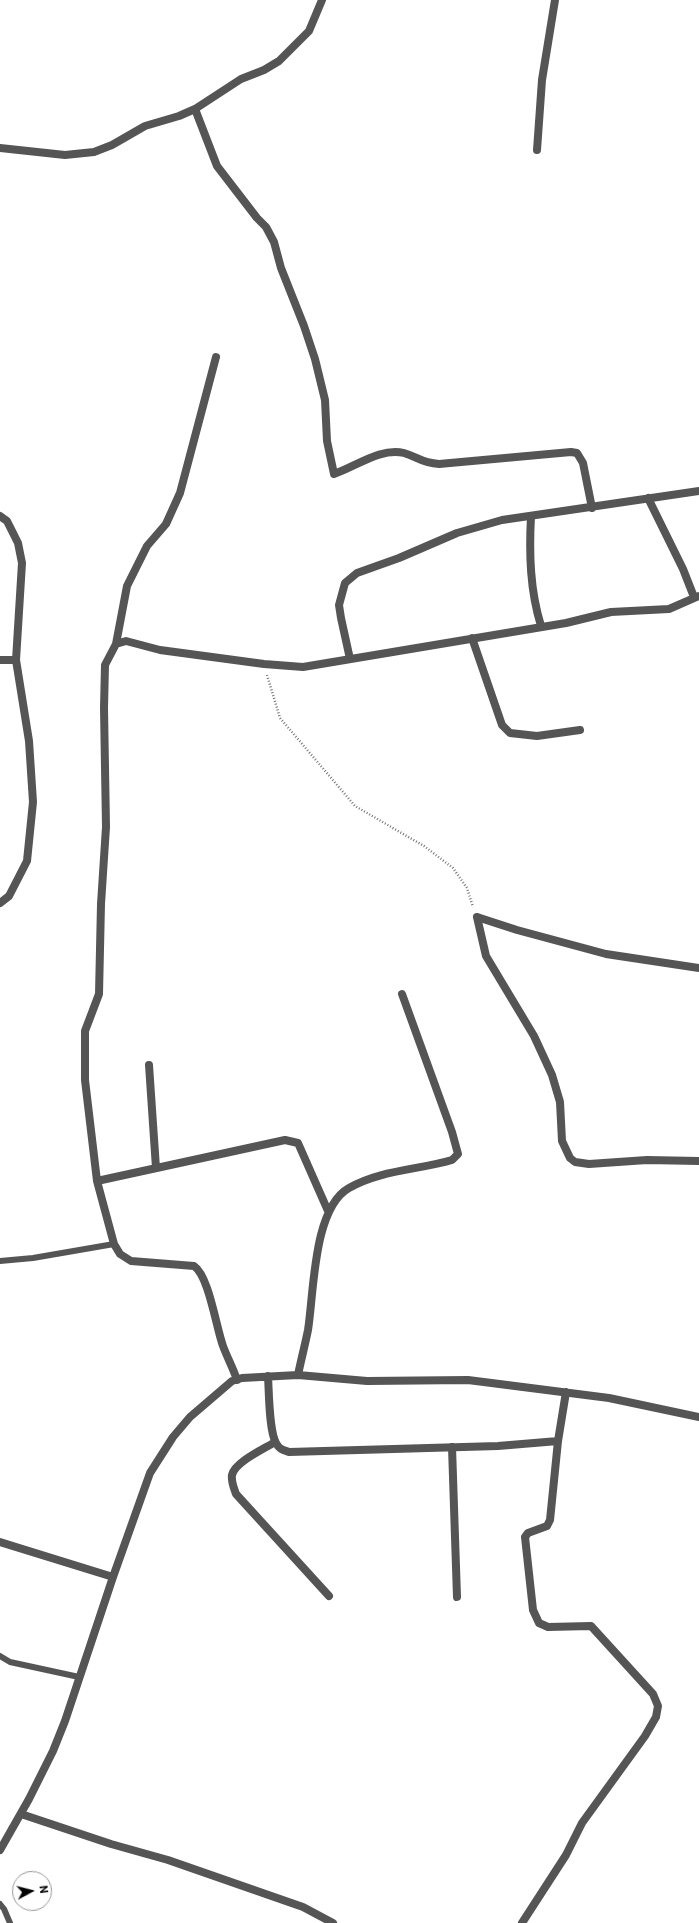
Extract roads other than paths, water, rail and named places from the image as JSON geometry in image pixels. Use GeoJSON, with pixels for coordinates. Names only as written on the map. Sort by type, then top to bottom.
{"type":"FeatureCollection","features":[{"type":"Feature","properties":{"kind":"street"},"geometry":{"type":"LineString","coordinates":[[0,148],[66,155],[94,152],[112,145],[145,126],[179,116],[195,109],[241,79],[264,70],[279,61],[309,31],[322,0]]}},
{"type":"Feature","properties":{"kind":"street"},"geometry":{"type":"LineString","coordinates":[[537,150],[542,80],[555,0]]}},
{"type":"Feature","properties":{"kind":"street"},"geometry":{"type":"LineString","coordinates":[[195,109],[216,166],[257,218],[266,227],[274,242],[281,268],[304,326],[315,359],[325,400],[327,441],[334,474],[371,458],[393,452],[404,453],[426,463],[439,464],[571,452],[577,453],[583,463],[592,508]]}},
{"type":"Feature","properties":{"kind":"street"},"geometry":{"type":"LineString","coordinates":[[216,357],[180,493],[166,524],[147,546],[127,586],[116,644],[105,665],[104,708],[106,827],[101,904],[99,994],[85,1031],[86,1080],[97,1181],[114,1244],[120,1254],[131,1261],[194,1266],[198,1268],[205,1282],[223,1346],[237,1380]]}},
{"type":"Feature","properties":{"kind":"street"},"geometry":{"type":"LineString","coordinates":[[350,659],[340,618],[339,605],[342,591],[348,579],[357,573],[399,558],[457,533],[502,520],[592,508],[699,491]]}},
{"type":"Feature","properties":{"kind":"street"},"geometry":{"type":"LineString","coordinates":[[116,644],[126,641],[133,641],[160,650],[264,664],[303,666],[566,623],[611,612],[669,609],[696,597],[648,498]]}},
{"type":"Feature","properties":{"kind":"street"},"geometry":{"type":"LineString","coordinates":[[0,516],[7,520],[18,543],[22,563],[16,660],[29,741],[33,802],[27,861],[9,896],[0,903]]}},
{"type":"Feature","properties":{"kind":"street"},"geometry":{"type":"LineString","coordinates":[[531,516],[531,580],[541,626]]}},
{"type":"Feature","properties":{"kind":"street"},"geometry":{"type":"LineString","coordinates":[[472,638],[502,725],[510,733],[537,736],[580,730]]}},
{"type":"Feature","properties":{"kind":"street"},"geometry":{"type":"LineString","coordinates":[[0,660],[16,660]]}},
{"type":"Feature","properties":{"kind":"street"},"geometry":{"type":"LineString","coordinates":[[699,968],[606,954],[517,930],[477,917],[486,956],[534,1036],[552,1075],[560,1102],[562,1141],[570,1158],[575,1162],[589,1164],[648,1160],[699,1161]]}},
{"type":"Feature","properties":{"kind":"street"},"geometry":{"type":"LineString","coordinates":[[298,1375],[308,1330],[322,1231],[328,1211],[338,1197],[349,1188],[396,1172],[452,1160],[458,1154],[452,1132],[402,994]]}},
{"type":"Feature","properties":{"kind":"street"},"geometry":{"type":"LineString","coordinates":[[149,1065],[156,1168]]}},
{"type":"Feature","properties":{"kind":"street"},"geometry":{"type":"LineString","coordinates":[[97,1181],[285,1140],[298,1143],[328,1211]]}},
{"type":"Feature","properties":{"kind":"street"},"geometry":{"type":"LineString","coordinates":[[0,1850],[21,1814],[53,1750],[65,1721],[146,1481],[173,1437],[190,1417],[222,1389],[237,1380],[268,1376],[298,1375],[367,1381],[468,1380],[609,1398],[699,1417]]}},
{"type":"Feature","properties":{"kind":"street"},"geometry":{"type":"LineString","coordinates":[[268,1376],[272,1433],[275,1442],[282,1450],[296,1452],[452,1447],[558,1441]]}},
{"type":"Feature","properties":{"kind":"street"},"geometry":{"type":"LineString","coordinates":[[522,1923],[566,1855],[582,1823],[645,1736],[656,1717],[658,1706],[653,1694],[590,1626],[548,1627],[539,1623],[533,1610],[525,1537],[528,1533],[547,1526],[550,1520],[558,1441],[566,1392]]}},
{"type":"Feature","properties":{"kind":"street"},"geometry":{"type":"LineString","coordinates":[[275,1442],[244,1461],[232,1473],[232,1483],[236,1494],[329,1596]]}},
{"type":"Feature","properties":{"kind":"street"},"geometry":{"type":"LineString","coordinates":[[452,1447],[457,1597]]}},
{"type":"Feature","properties":{"kind":"street"},"geometry":{"type":"LineString","coordinates":[[0,1542],[113,1577]]}},
{"type":"Feature","properties":{"kind":"street"},"geometry":{"type":"LineString","coordinates":[[21,1814],[111,1844],[168,1860],[303,1906],[333,1923]]}},
{"type":"Feature","properties":{"kind":"lane"},"geometry":{"type":"LineString","coordinates":[[0,1261],[33,1258],[114,1244]]}},
{"type":"Feature","properties":{"kind":"lane"},"geometry":{"type":"LineString","coordinates":[[0,1656],[10,1662],[79,1678]]}},
{"type":"Feature","properties":{"kind":"lane"},"geometry":{"type":"LineString","coordinates":[[0,1904],[4,1909],[10,1923]]}}]}
